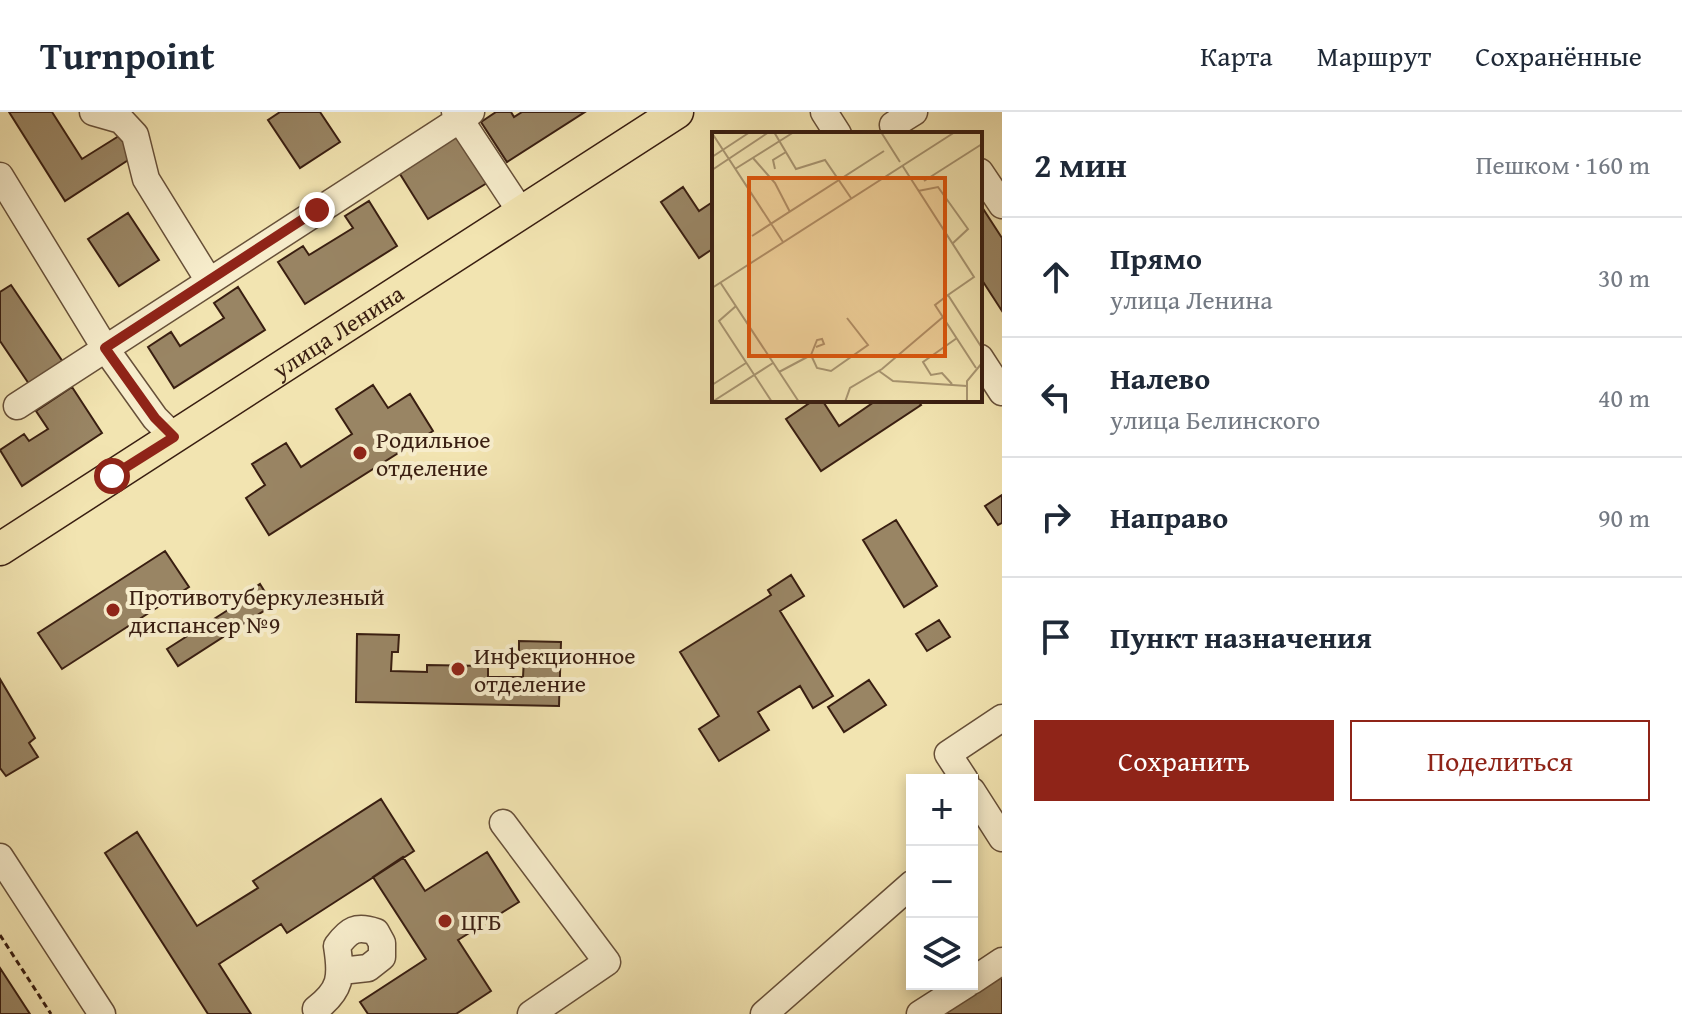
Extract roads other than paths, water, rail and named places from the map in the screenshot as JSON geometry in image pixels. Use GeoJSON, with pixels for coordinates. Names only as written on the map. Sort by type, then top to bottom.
{"type":"FeatureCollection","features":[{"type":"Feature","properties":{"kind":"main road","name":"улица Ленина"},"geometry":{"type":"LineString","coordinates":[[0,549],[677,112]]}},
{"type":"Feature","properties":{"kind":"street"},"geometry":{"type":"LineString","coordinates":[[93,112],[121,120],[135,135],[146,179],[209,281]]}},
{"type":"Feature","properties":{"kind":"street"},"geometry":{"type":"LineString","coordinates":[[824,112],[837,132]]}},
{"type":"Feature","properties":{"kind":"street"},"geometry":{"type":"LineString","coordinates":[[17,406],[462,114],[521,212]]}},
{"type":"Feature","properties":{"kind":"street"},"geometry":{"type":"LineString","coordinates":[[982,175],[1002,205]]}},
{"type":"Feature","properties":{"kind":"street"},"geometry":{"type":"LineString","coordinates":[[0,176],[105,348],[155,418],[174,437]]}},
{"type":"Feature","properties":{"kind":"street"},"geometry":{"type":"LineString","coordinates":[[982,361],[1002,392]]}},
{"type":"Feature","properties":{"kind":"street"},"geometry":{"type":"LineString","coordinates":[[961,774],[948,754],[1002,718]]}},
{"type":"Feature","properties":{"kind":"street"},"geometry":{"type":"LineString","coordinates":[[978,806],[987,828]]}},
{"type":"Feature","properties":{"kind":"street"},"geometry":{"type":"LineString","coordinates":[[503,823],[607,962],[531,1014]]}},
{"type":"Feature","properties":{"kind":"street"},"geometry":{"type":"LineString","coordinates":[[0,857],[102,1014]]}},
{"type":"Feature","properties":{"kind":"street"},"geometry":{"type":"LineString","coordinates":[[764,1014],[906,889]]}},
{"type":"Feature","properties":{"kind":"street"},"geometry":{"type":"LineString","coordinates":[[978,977],[1002,961]]}},
{"type":"Feature","properties":{"kind":"street"},"geometry":{"type":"LineString","coordinates":[[313,1012],[333,996],[341,971]]}},
{"type":"Feature","properties":{"kind":"street"},"geometry":{"type":"LineString","coordinates":[[920,1014],[958,990]]}},
{"type":"Feature","properties":{"kind":"place","name":"Родильное отделение"},"geometry":{"type":"Point","coordinates":[360,453]}},
{"type":"Feature","properties":{"kind":"place","name":"Противотуберкулезный диспансер №9"},"geometry":{"type":"Point","coordinates":[113,610]}},
{"type":"Feature","properties":{"kind":"place","name":"Инфекционное отделение"},"geometry":{"type":"Point","coordinates":[458,669]}},
{"type":"Feature","properties":{"kind":"place","name":"ЦГБ"},"geometry":{"type":"Point","coordinates":[445,921]}}]}
